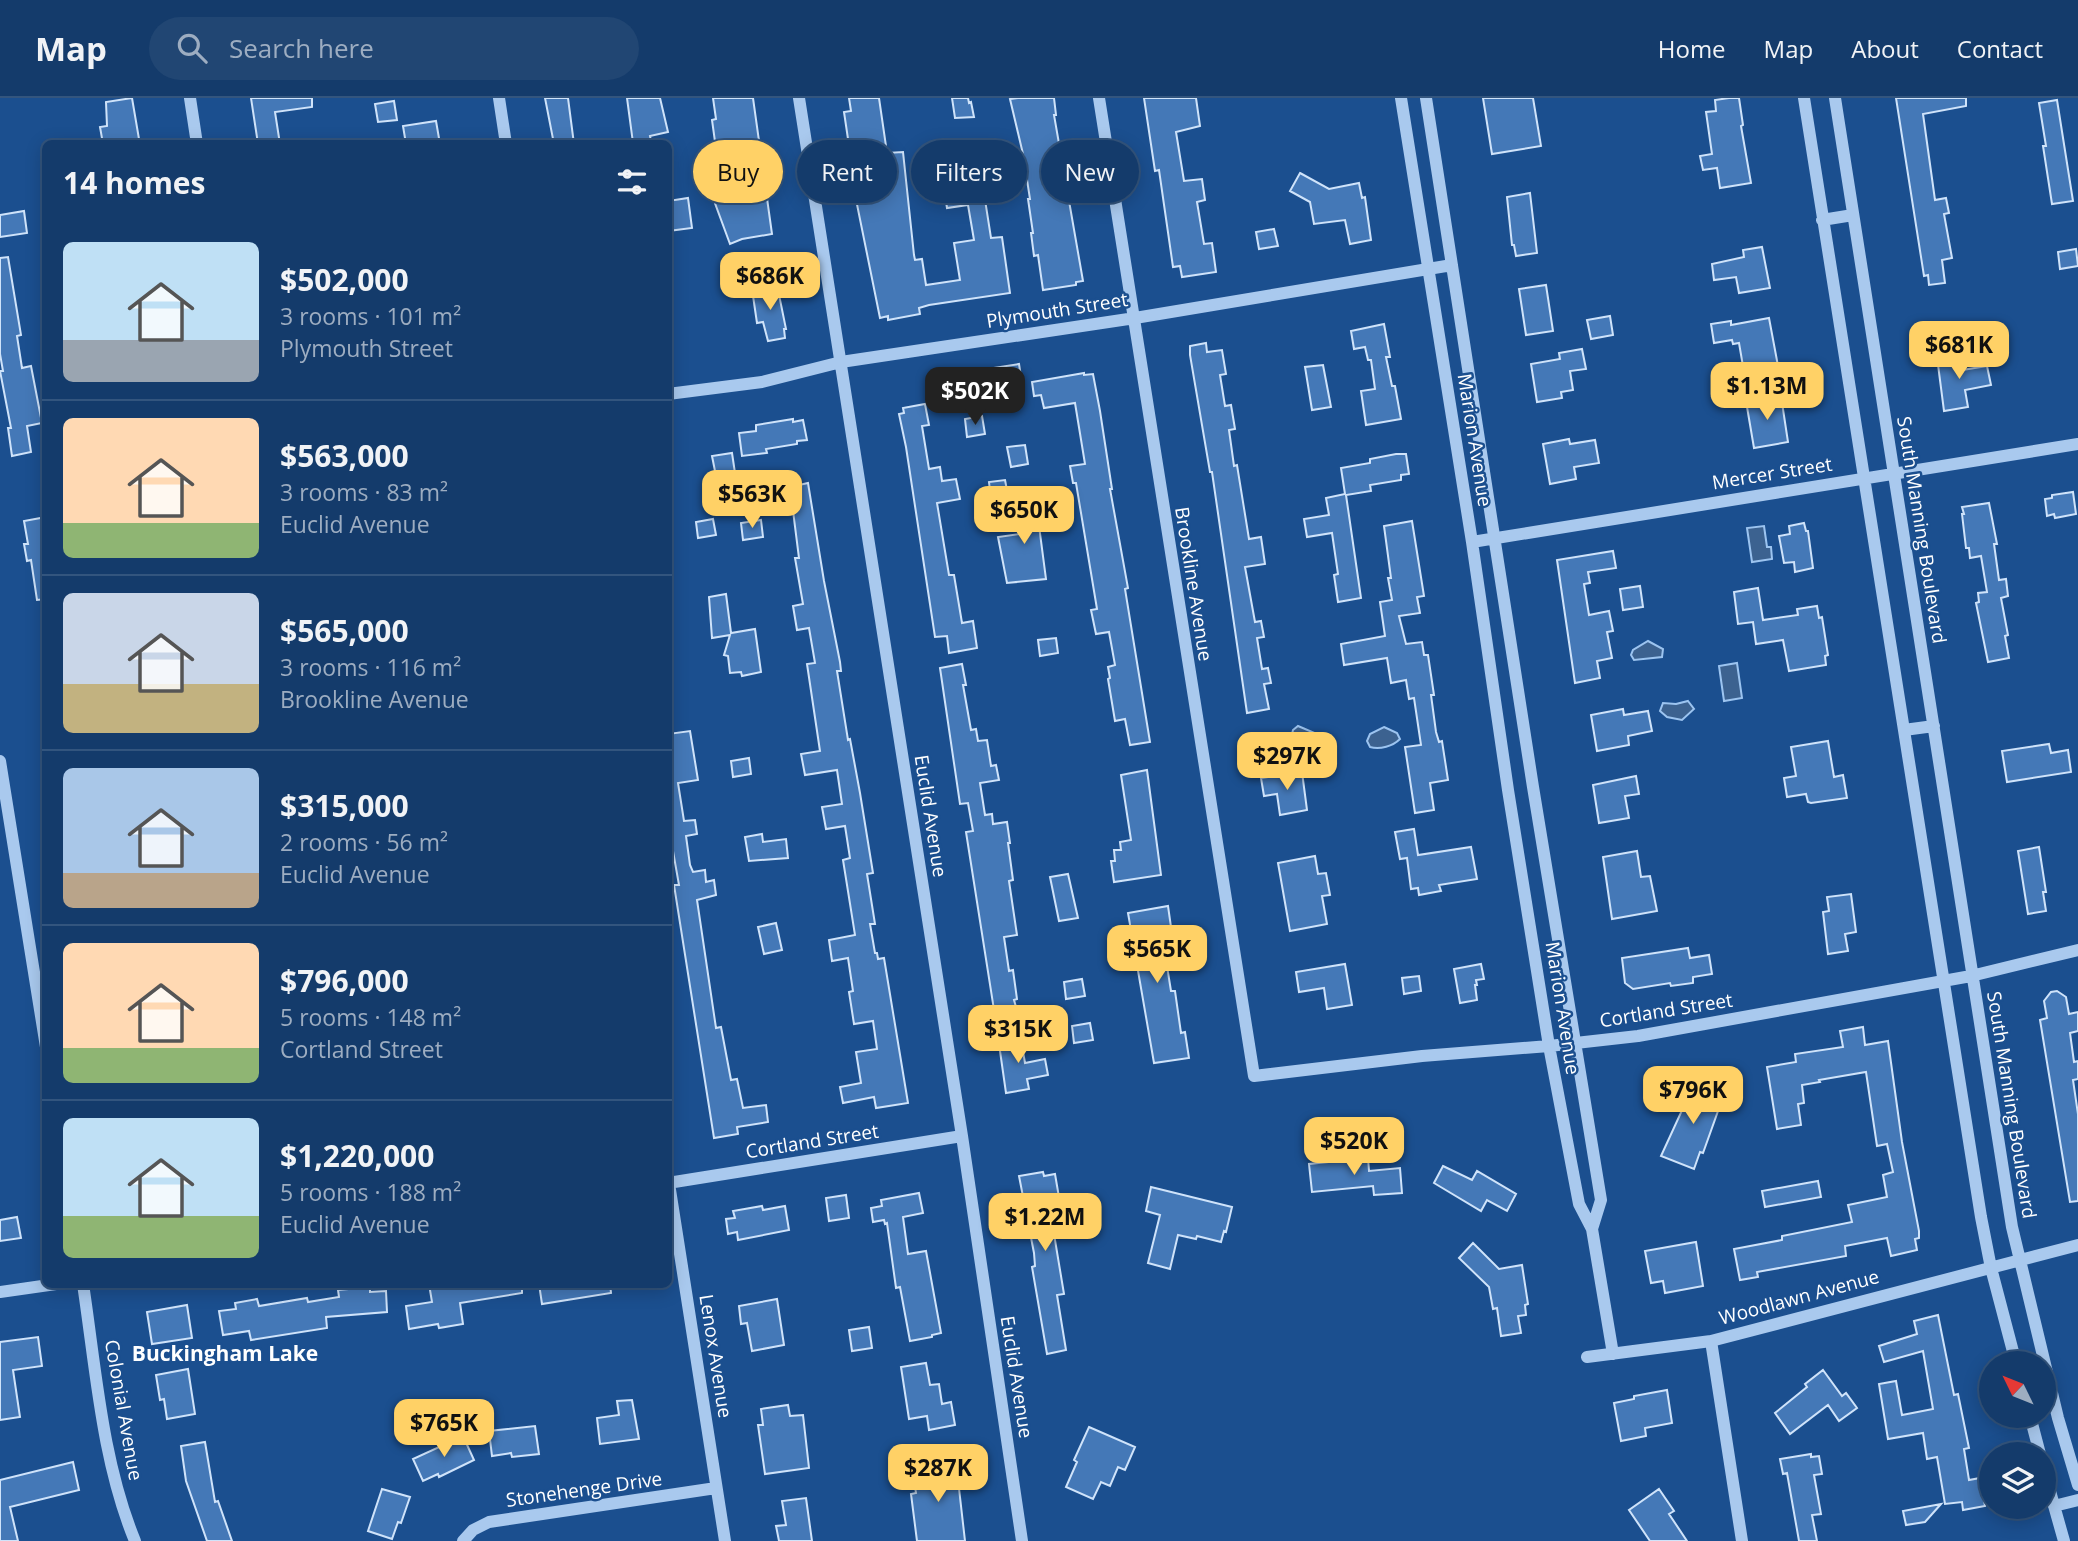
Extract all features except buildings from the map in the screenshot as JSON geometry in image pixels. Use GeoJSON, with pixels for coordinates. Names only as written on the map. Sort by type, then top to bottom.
{"type":"FeatureCollection","features":[{"type":"Feature","properties":{"kind":"street"},"geometry":{"type":"LineString","coordinates":[[190,98],[196,140]]}},
{"type":"Feature","properties":{"kind":"street"},"geometry":{"type":"LineString","coordinates":[[499,98],[505,140]]}},
{"type":"Feature","properties":{"kind":"street","name":"Euclid Avenue"},"geometry":{"type":"LineString","coordinates":[[799,98],[962,1136],[1022,1541]]}},
{"type":"Feature","properties":{"kind":"street","name":"Brookline Avenue"},"geometry":{"type":"LineString","coordinates":[[1099,98],[1254,1076]]}},
{"type":"Feature","properties":{"kind":"street","name":"Marion Avenue"},"geometry":{"type":"LineString","coordinates":[[1401,98],[1549,1046],[1579,1204],[1592,1229],[1613,1354]]}},
{"type":"Feature","properties":{"kind":"street","name":"Marion Avenue"},"geometry":{"type":"LineString","coordinates":[[1426,98],[1533,787],[1601,1200],[1592,1229]]}},
{"type":"Feature","properties":{"kind":"street"},"geometry":{"type":"LineString","coordinates":[[1804,98],[1981,1217],[2013,1351]]}},
{"type":"Feature","properties":{"kind":"street","name":"South Manning Boulevard"},"geometry":{"type":"LineString","coordinates":[[1835,98],[1971,976],[2019,1261],[2062,1433],[2078,1485]]}},
{"type":"Feature","properties":{"kind":"street"},"geometry":{"type":"LineString","coordinates":[[1822,220],[1853,215]]}},
{"type":"Feature","properties":{"kind":"street","name":"Plymouth Street"},"geometry":{"type":"LineString","coordinates":[[672,393],[762,382],[841,362],[1135,318],[1452,265]]}},
{"type":"Feature","properties":{"kind":"street","name":"Mercer Street"},"geometry":{"type":"LineString","coordinates":[[1472,542],[2078,444]]}},
{"type":"Feature","properties":{"kind":"street"},"geometry":{"type":"LineString","coordinates":[[1904,730],[1934,726]]}},
{"type":"Feature","properties":{"kind":"street"},"geometry":{"type":"LineString","coordinates":[[0,761],[42,1022]]}},
{"type":"Feature","properties":{"kind":"street"},"geometry":{"type":"LineString","coordinates":[[1508,790],[1533,787]]}},
{"type":"Feature","properties":{"kind":"street","name":"Cortland Street"},"geometry":{"type":"LineString","coordinates":[[1254,1076],[1422,1056],[1637,1037],[1943,982],[2078,950]]}},
{"type":"Feature","properties":{"kind":"street","name":"Cortland Street"},"geometry":{"type":"LineString","coordinates":[[672,1181],[962,1136]]}},
{"type":"Feature","properties":{"kind":"street","name":"Lenox Avenue"},"geometry":{"type":"LineString","coordinates":[[672,1201],[725,1541]]}},
{"type":"Feature","properties":{"kind":"street","name":"Woodlawn Avenue"},"geometry":{"type":"LineString","coordinates":[[1587,1357],[1711,1341],[2078,1245]]}},
{"type":"Feature","properties":{"kind":"street"},"geometry":{"type":"LineString","coordinates":[[0,1292],[42,1286]]}},
{"type":"Feature","properties":{"kind":"street","name":"Colonial Avenue"},"geometry":{"type":"LineString","coordinates":[[84,1288],[106,1435],[122,1503],[135,1541]]}},
{"type":"Feature","properties":{"kind":"street"},"geometry":{"type":"LineString","coordinates":[[1711,1341],[1742,1541]]}},
{"type":"Feature","properties":{"kind":"street","name":"Stonehenge Drive"},"geometry":{"type":"LineString","coordinates":[[463,1541],[473,1530],[489,1522],[716,1488]]}},
{"type":"Feature","properties":{"kind":"street"},"geometry":{"type":"LineString","coordinates":[[2056,1506],[2078,1500]]}},
{"type":"Feature","properties":{"kind":"street"},"geometry":{"type":"LineString","coordinates":[[2056,1513],[2064,1541]]}},
{"type":"Feature","properties":{"kind":"water"},"geometry":{"type":"Polygon","coordinates":[[[1764,526],[1772,559],[1752,562],[1747,528],[1764,526]]]}},
{"type":"Feature","properties":{"kind":"water"},"geometry":{"type":"Polygon","coordinates":[[[1648,641],[1663,649],[1662,657],[1634,660],[1631,655],[1633,650],[1648,641]]]}},
{"type":"Feature","properties":{"kind":"water"},"geometry":{"type":"Polygon","coordinates":[[[1737,663],[1742,698],[1724,701],[1719,666],[1737,663]]]}},
{"type":"Feature","properties":{"kind":"water"},"geometry":{"type":"Polygon","coordinates":[[[1688,701],[1694,709],[1682,720],[1667,717],[1660,711],[1663,703],[1688,701]]]}},
{"type":"Feature","properties":{"kind":"water"},"geometry":{"type":"Polygon","coordinates":[[[1298,726],[1317,734],[1322,741],[1321,748],[1315,753],[1292,734],[1298,726]]]}},
{"type":"Feature","properties":{"kind":"water"},"geometry":{"type":"Polygon","coordinates":[[[1384,727],[1397,733],[1400,739],[1386,747],[1370,747],[1367,741],[1370,734],[1384,727]]]}},
{"type":"Feature","properties":{"kind":"district","name":"Buckingham Lake"},"geometry":{"type":"Point","coordinates":[225,1353]}}]}
